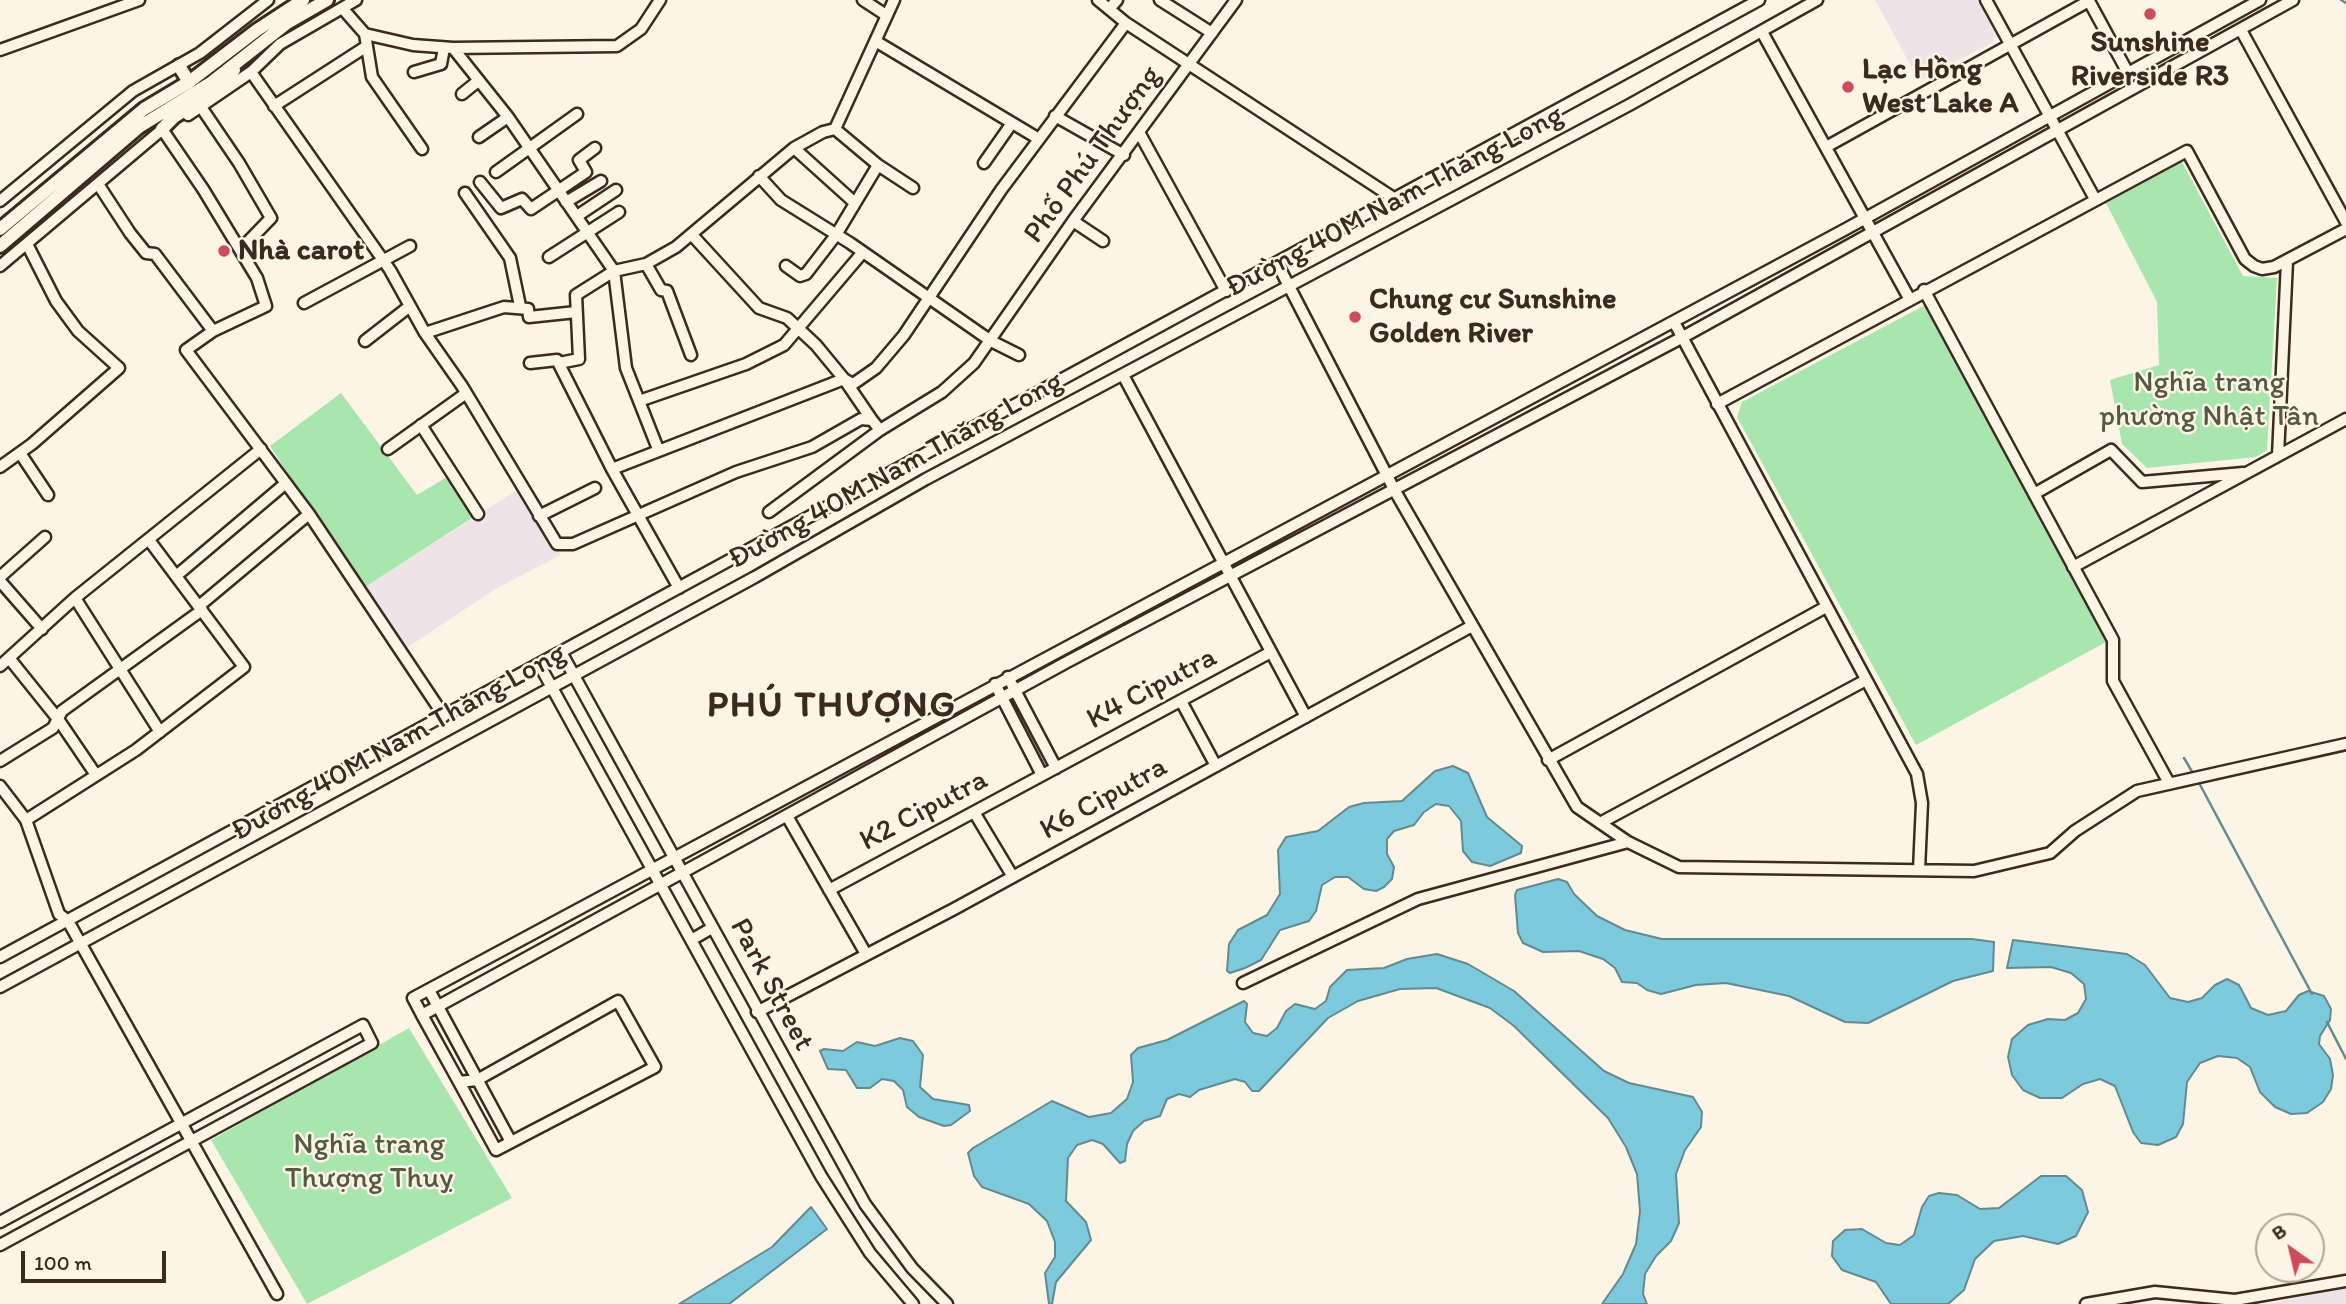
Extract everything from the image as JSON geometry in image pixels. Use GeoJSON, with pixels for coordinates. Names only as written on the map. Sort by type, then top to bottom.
{"type":"FeatureCollection","features":[{"type":"Feature","properties":{"kind":"main road"},"geometry":{"type":"LineString","coordinates":[[0,229],[119,128],[189,82],[257,30],[303,0]]}},
{"type":"Feature","properties":{"kind":"main road"},"geometry":{"type":"LineString","coordinates":[[0,246],[139,127],[242,60],[287,23],[327,0]]}},
{"type":"Feature","properties":{"kind":"main road"},"geometry":{"type":"LineString","coordinates":[[162,129],[174,117],[222,86],[242,60]]}},
{"type":"Feature","properties":{"kind":"main road"},"geometry":{"type":"LineString","coordinates":[[179,66],[189,82]]}},
{"type":"Feature","properties":{"kind":"street"},"geometry":{"type":"LineString","coordinates":[[0,50],[139,0]]}},
{"type":"Feature","properties":{"kind":"street"},"geometry":{"type":"LineString","coordinates":[[0,201],[133,91],[179,66],[268,0]]}},
{"type":"Feature","properties":{"kind":"street"},"geometry":{"type":"LineString","coordinates":[[0,266],[162,129],[201,107],[251,72],[280,44],[356,0]]}},
{"type":"Feature","properties":{"kind":"street"},"geometry":{"type":"LineString","coordinates":[[343,9],[365,34],[386,41],[449,48],[617,46],[641,29],[660,0]]}},
{"type":"Feature","properties":{"kind":"street"},"geometry":{"type":"LineString","coordinates":[[863,0],[886,15]]}},
{"type":"Feature","properties":{"kind":"street"},"geometry":{"type":"LineString","coordinates":[[835,129],[894,0]]}},
{"type":"Feature","properties":{"kind":"street"},"geometry":{"type":"LineString","coordinates":[[1098,0],[1114,4],[1126,23],[1395,199]]}},
{"type":"Feature","properties":{"kind":"street","name":"Phố Phú Thượng"},"geometry":{"type":"LineString","coordinates":[[768,512],[880,430],[943,392],[974,363],[1073,221],[1140,134],[1236,0]]}},
{"type":"Feature","properties":{"kind":"street","name":"Đường 40M Nam Thăng Long"},"geometry":{"type":"LineString","coordinates":[[0,957],[1759,0]]}},
{"type":"Feature","properties":{"kind":"street","name":"Đường 40M Nam Thăng Long"},"geometry":{"type":"LineString","coordinates":[[0,987],[926,480],[1817,0]]}},
{"type":"Feature","properties":{"kind":"street"},"geometry":{"type":"LineString","coordinates":[[1986,0],[2095,199]]}},
{"type":"Feature","properties":{"kind":"street"},"geometry":{"type":"LineString","coordinates":[[459,1082],[477,1080],[618,1001],[655,1067],[496,1150],[413,998],[1867,218],[2260,0]]}},
{"type":"Feature","properties":{"kind":"street"},"geometry":{"type":"LineString","coordinates":[[422,1015],[683,875],[1016,690],[1683,337],[2293,0]]}},
{"type":"Feature","properties":{"kind":"street"},"geometry":{"type":"LineString","coordinates":[[1826,146],[2089,1],[2128,73]]}},
{"type":"Feature","properties":{"kind":"street"},"geometry":{"type":"LineString","coordinates":[[1166,2],[1212,33]]}},
{"type":"Feature","properties":{"kind":"street"},"geometry":{"type":"LineString","coordinates":[[612,469],[844,379],[853,384],[876,368],[904,335],[929,295],[1055,116],[1126,23]]}},
{"type":"Feature","properties":{"kind":"street"},"geometry":{"type":"LineString","coordinates":[[2241,30],[2346,222]]}},
{"type":"Feature","properties":{"kind":"street"},"geometry":{"type":"LineString","coordinates":[[1762,32],[1909,298]]}},
{"type":"Feature","properties":{"kind":"street"},"geometry":{"type":"LineString","coordinates":[[365,34],[372,77],[422,149]]}},
{"type":"Feature","properties":{"kind":"street"},"geometry":{"type":"LineString","coordinates":[[877,42],[1039,139]]}},
{"type":"Feature","properties":{"kind":"street"},"geometry":{"type":"LineString","coordinates":[[274,106],[367,46]]}},
{"type":"Feature","properties":{"kind":"street"},"geometry":{"type":"LineString","coordinates":[[414,72],[442,64],[449,48]]}},
{"type":"Feature","properties":{"kind":"street"},"geometry":{"type":"LineString","coordinates":[[449,48],[508,117],[614,271],[626,368],[659,449]]}},
{"type":"Feature","properties":{"kind":"street"},"geometry":{"type":"LineString","coordinates":[[251,72],[383,260],[425,333],[463,386],[465,394],[510,464],[552,538],[564,546],[736,471],[812,447],[861,419],[872,420]]}},
{"type":"Feature","properties":{"kind":"street"},"geometry":{"type":"LineString","coordinates":[[462,94],[478,81]]}},
{"type":"Feature","properties":{"kind":"street"},"geometry":{"type":"LineString","coordinates":[[201,107],[234,154],[271,218],[240,250]]}},
{"type":"Feature","properties":{"kind":"street"},"geometry":{"type":"LineString","coordinates":[[496,172],[577,114]]}},
{"type":"Feature","properties":{"kind":"street"},"geometry":{"type":"LineString","coordinates":[[1055,116],[1124,155]]}},
{"type":"Feature","properties":{"kind":"street"},"geometry":{"type":"LineString","coordinates":[[479,136],[508,117]]}},
{"type":"Feature","properties":{"kind":"street"},"geometry":{"type":"LineString","coordinates":[[984,163],[1012,123]]}},
{"type":"Feature","properties":{"kind":"street"},"geometry":{"type":"LineString","coordinates":[[162,129],[257,278],[266,306],[213,331],[186,350],[254,445],[261,449],[310,514],[444,716]]}},
{"type":"Feature","properties":{"kind":"street"},"geometry":{"type":"LineString","coordinates":[[559,363],[579,359],[581,348],[576,295],[614,271],[646,264],[693,236],[794,148],[823,132],[835,129]]}},
{"type":"Feature","properties":{"kind":"street"},"geometry":{"type":"LineString","coordinates":[[835,129],[878,165],[913,188]]}},
{"type":"Feature","properties":{"kind":"street"},"geometry":{"type":"LineString","coordinates":[[1140,134],[1226,291]]}},
{"type":"Feature","properties":{"kind":"street"},"geometry":{"type":"LineString","coordinates":[[481,181],[501,208],[522,199],[531,209],[559,193],[586,172],[579,160],[595,148]]}},
{"type":"Feature","properties":{"kind":"street"},"geometry":{"type":"LineString","coordinates":[[794,148],[855,203]]}},
{"type":"Feature","properties":{"kind":"street"},"geometry":{"type":"LineString","coordinates":[[1717,404],[1909,298],[2187,151],[2245,259],[2262,269],[2287,261],[2346,229]]}},
{"type":"Feature","properties":{"kind":"street"},"geometry":{"type":"LineString","coordinates":[[786,266],[803,276],[836,235],[878,165]]}},
{"type":"Feature","properties":{"kind":"street"},"geometry":{"type":"LineString","coordinates":[[759,176],[781,201],[929,295],[991,341],[1019,355]]}},
{"type":"Feature","properties":{"kind":"street"},"geometry":{"type":"LineString","coordinates":[[566,202],[601,181]]}},
{"type":"Feature","properties":{"kind":"street"},"geometry":{"type":"LineString","coordinates":[[98,184],[130,233],[146,253],[155,254],[213,331]]}},
{"type":"Feature","properties":{"kind":"street"},"geometry":{"type":"LineString","coordinates":[[577,216],[616,190]]}},
{"type":"Feature","properties":{"kind":"street"},"geometry":{"type":"LineString","coordinates":[[465,193],[510,258],[520,306]]}},
{"type":"Feature","properties":{"kind":"street"},"geometry":{"type":"LineString","coordinates":[[549,257],[619,212]]}},
{"type":"Feature","properties":{"kind":"street"},"geometry":{"type":"LineString","coordinates":[[1073,221],[1103,241]]}},
{"type":"Feature","properties":{"kind":"street"},"geometry":{"type":"LineString","coordinates":[[693,236],[759,308],[787,318],[816,345],[880,430]]}},
{"type":"Feature","properties":{"kind":"street"},"geometry":{"type":"LineString","coordinates":[[0,467],[119,368],[78,331],[56,301],[27,244]]}},
{"type":"Feature","properties":{"kind":"street"},"geometry":{"type":"LineString","coordinates":[[304,303],[410,246]]}},
{"type":"Feature","properties":{"kind":"street"},"geometry":{"type":"LineString","coordinates":[[639,401],[746,364],[783,345],[863,252]]}},
{"type":"Feature","properties":{"kind":"street"},"geometry":{"type":"LineString","coordinates":[[2278,456],[2287,261]]}},
{"type":"Feature","properties":{"kind":"street"},"geometry":{"type":"LineString","coordinates":[[1277,263],[1395,491],[1577,807],[1628,842],[1679,867],[1974,871],[2050,853],[2075,831],[2137,791],[2346,744]]}},
{"type":"Feature","properties":{"kind":"street"},"geometry":{"type":"LineString","coordinates":[[646,264],[662,290],[667,291],[691,355]]}},
{"type":"Feature","properties":{"kind":"street"},"geometry":{"type":"LineString","coordinates":[[1924,290],[2113,640],[2113,681],[2169,783]]}},
{"type":"Feature","properties":{"kind":"street"},"geometry":{"type":"LineString","coordinates":[[365,341],[410,306]]}},
{"type":"Feature","properties":{"kind":"street"},"geometry":{"type":"LineString","coordinates":[[425,333],[504,307],[520,306],[528,309],[529,317],[576,312]]}},
{"type":"Feature","properties":{"kind":"street"},"geometry":{"type":"LineString","coordinates":[[1674,322],[1917,774],[1922,803],[1919,870]]}},
{"type":"Feature","properties":{"kind":"street"},"geometry":{"type":"LineString","coordinates":[[530,363],[557,360],[559,363],[612,469],[679,588]]}},
{"type":"Feature","properties":{"kind":"street"},"geometry":{"type":"LineString","coordinates":[[1123,375],[1306,718]]}},
{"type":"Feature","properties":{"kind":"street"},"geometry":{"type":"LineString","coordinates":[[388,449],[465,394]]}},
{"type":"Feature","properties":{"kind":"street"},"geometry":{"type":"LineString","coordinates":[[2073,567],[2346,419]]}},
{"type":"Feature","properties":{"kind":"street"},"geometry":{"type":"LineString","coordinates":[[421,425],[478,514]]}},
{"type":"Feature","properties":{"kind":"street"},"geometry":{"type":"LineString","coordinates":[[0,666],[75,598],[261,449]]}},
{"type":"Feature","properties":{"kind":"street"},"geometry":{"type":"LineString","coordinates":[[2034,494],[2111,450],[2141,482],[2246,473]]}},
{"type":"Feature","properties":{"kind":"street"},"geometry":{"type":"LineString","coordinates":[[20,453],[48,495]]}},
{"type":"Feature","properties":{"kind":"street"},"geometry":{"type":"LineString","coordinates":[[176,576],[286,483]]}},
{"type":"Feature","properties":{"kind":"street"},"geometry":{"type":"LineString","coordinates":[[539,516],[595,488]]}},
{"type":"Feature","properties":{"kind":"street"},"geometry":{"type":"LineString","coordinates":[[0,761],[52,728],[62,711],[200,608],[310,514]]}},
{"type":"Feature","properties":{"kind":"street"},"geometry":{"type":"LineString","coordinates":[[42,629],[0,579],[45,537]]}},
{"type":"Feature","properties":{"kind":"street"},"geometry":{"type":"LineString","coordinates":[[26,820],[160,732],[244,667],[149,540]]}},
{"type":"Feature","properties":{"kind":"street"},"geometry":{"type":"LineString","coordinates":[[75,598],[160,732]]}},
{"type":"Feature","properties":{"kind":"street"},"geometry":{"type":"LineString","coordinates":[[1548,760],[1826,607]]}},
{"type":"Feature","properties":{"kind":"street","name":"K6 Ciputra"},"geometry":{"type":"LineString","coordinates":[[757,1012],[1013,877],[1472,626]]}},
{"type":"Feature","properties":{"kind":"street","name":"Park Street"},"geometry":{"type":"LineString","coordinates":[[561,652],[865,1204],[912,1268],[947,1304]]}},
{"type":"Feature","properties":{"kind":"street","name":"K4 Ciputra"},"geometry":{"type":"LineString","coordinates":[[1042,775],[1271,652]]}},
{"type":"Feature","properties":{"kind":"street"},"geometry":{"type":"LineString","coordinates":[[9,658],[58,719],[96,775]]}},
{"type":"Feature","properties":{"kind":"street","name":"Park Street"},"geometry":{"type":"LineString","coordinates":[[539,664],[845,1217],[870,1253],[914,1304]]}},
{"type":"Feature","properties":{"kind":"street"},"geometry":{"type":"LineString","coordinates":[[1008,677],[1056,768]]}},
{"type":"Feature","properties":{"kind":"street"},"geometry":{"type":"LineString","coordinates":[[1600,823],[1866,680]]}},
{"type":"Feature","properties":{"kind":"street"},"geometry":{"type":"LineString","coordinates":[[995,684],[1042,775]]}},
{"type":"Feature","properties":{"kind":"street"},"geometry":{"type":"LineString","coordinates":[[1181,701],[1216,766]]}},
{"type":"Feature","properties":{"kind":"street","name":"K2 Ciputra"},"geometry":{"type":"LineString","coordinates":[[829,890],[1042,775]]}},
{"type":"Feature","properties":{"kind":"street"},"geometry":{"type":"LineString","coordinates":[[0,786],[26,820],[59,914],[68,921],[277,1294]]}},
{"type":"Feature","properties":{"kind":"street"},"geometry":{"type":"LineString","coordinates":[[974,812],[1013,877]]}},
{"type":"Feature","properties":{"kind":"street"},"geometry":{"type":"LineString","coordinates":[[787,816],[866,954]]}},
{"type":"Feature","properties":{"kind":"street"},"geometry":{"type":"LineString","coordinates":[[1243,983],[1418,899],[1628,842]]}},
{"type":"Feature","properties":{"kind":"street"},"geometry":{"type":"LineString","coordinates":[[691,940],[712,928]]}},
{"type":"Feature","properties":{"kind":"street"},"geometry":{"type":"LineString","coordinates":[[429,990],[511,1142]]}},
{"type":"Feature","properties":{"kind":"street"},"geometry":{"type":"LineString","coordinates":[[0,1222],[363,1025],[372,1043],[0,1245]]}},
{"type":"Feature","properties":{"kind":"street"},"geometry":{"type":"LineString","coordinates":[[2086,1304],[2155,1292],[2235,1300],[2346,1281]]}},
{"type":"Feature","properties":{"kind":"shaded area"},"geometry":{"type":"Polygon","coordinates":[[[1875,0],[1977,0],[1994,31],[1993,42],[1919,81],[1875,0]]]}},
{"type":"Feature","properties":{"kind":"shaded area"},"geometry":{"type":"Polygon","coordinates":[[[523,486],[561,555],[497,588],[402,651],[362,589],[523,486]]]}},
{"type":"Feature","properties":{"kind":"shaded area"},"geometry":{"type":"Polygon","coordinates":[[[2346,1288],[2346,1304],[2267,1304],[2346,1288]]]}},
{"type":"Feature","properties":{"kind":"green space","name":"Nghĩa trang phường Nhật Tân"},"geometry":{"type":"Polygon","coordinates":[[[2182,162],[2243,276],[2277,278],[2267,450],[2256,457],[2147,468],[2122,444],[2110,380],[2159,365],[2157,302],[2106,203],[2182,162]]]}},
{"type":"Feature","properties":{"kind":"green space"},"geometry":{"type":"Polygon","coordinates":[[[1929,303],[2108,641],[1916,745],[1737,417],[1742,402],[1929,303]]]}},
{"type":"Feature","properties":{"kind":"green space"},"geometry":{"type":"Polygon","coordinates":[[[341,393],[417,495],[452,474],[478,514],[362,589],[270,446],[341,393]]]}},
{"type":"Feature","properties":{"kind":"green space","name":"Nghĩa trang Thượng Thuỵ"},"geometry":{"type":"Polygon","coordinates":[[[409,1028],[512,1198],[307,1304],[211,1140],[409,1028]]]}},
{"type":"Feature","properties":{"kind":"water"},"geometry":{"type":"Polygon","coordinates":[[[1453,766],[1468,773],[1487,817],[1522,846],[1521,853],[1490,866],[1472,862],[1463,851],[1461,821],[1449,806],[1436,804],[1424,812],[1414,825],[1394,831],[1387,839],[1387,854],[1394,867],[1392,879],[1384,887],[1376,891],[1364,889],[1348,877],[1335,877],[1322,885],[1316,911],[1309,921],[1280,930],[1261,960],[1230,973],[1227,971],[1229,944],[1238,930],[1267,915],[1280,894],[1278,850],[1286,837],[1318,831],[1349,807],[1364,803],[1402,801],[1435,771],[1453,766]]]}},
{"type":"Feature","properties":{"kind":"water"},"geometry":{"type":"Polygon","coordinates":[[[1558,879],[1567,882],[1574,894],[1597,916],[1625,930],[1662,939],[1972,939],[1994,942],[1993,971],[1953,981],[1868,1023],[1845,1022],[1789,996],[1726,983],[1696,985],[1661,994],[1647,990],[1637,983],[1622,982],[1615,968],[1603,959],[1579,951],[1543,952],[1523,943],[1518,933],[1515,895],[1517,890],[1558,879]]]}},
{"type":"Feature","properties":{"kind":"water"},"geometry":{"type":"Polygon","coordinates":[[[2013,940],[2127,954],[2145,965],[2170,998],[2188,1002],[2202,998],[2215,985],[2227,979],[2239,985],[2251,1008],[2268,1015],[2286,1011],[2299,995],[2308,991],[2324,996],[2331,1009],[2330,1020],[2320,1036],[2319,1044],[2330,1059],[2333,1075],[2331,1089],[2323,1102],[2307,1113],[2291,1114],[2275,1107],[2260,1092],[2250,1067],[2237,1058],[2218,1056],[2200,1063],[2187,1082],[2183,1124],[2176,1137],[2158,1145],[2141,1143],[2133,1132],[2115,1086],[2100,1079],[2083,1084],[2062,1098],[2040,1098],[2023,1090],[2012,1075],[2008,1057],[2012,1039],[2028,1025],[2048,1019],[2065,1020],[2078,1013],[2086,999],[2084,984],[2071,973],[2051,967],[2007,968],[2013,940]]]}},
{"type":"Feature","properties":{"kind":"water"},"geometry":{"type":"Polygon","coordinates":[[[1437,954],[1468,964],[1514,991],[1604,1071],[1629,1083],[1693,1097],[1702,1112],[1701,1127],[1685,1150],[1676,1174],[1679,1223],[1671,1241],[1656,1256],[1645,1274],[1643,1294],[1647,1304],[1602,1304],[1623,1274],[1636,1244],[1640,1211],[1637,1174],[1626,1147],[1608,1118],[1514,1026],[1490,1008],[1436,988],[1400,989],[1358,1001],[1328,1018],[1259,1091],[1252,1091],[1245,1082],[1235,1079],[1199,1090],[1190,1097],[1179,1094],[1167,1099],[1160,1116],[1144,1121],[1133,1131],[1127,1144],[1125,1161],[1120,1163],[1103,1144],[1092,1140],[1077,1145],[1068,1158],[1066,1201],[1086,1222],[1091,1240],[1056,1282],[1052,1304],[1049,1304],[1045,1273],[1055,1257],[1055,1242],[1047,1221],[1029,1204],[982,1187],[974,1176],[968,1153],[973,1148],[1052,1101],[1089,1117],[1111,1113],[1127,1099],[1133,1082],[1131,1055],[1138,1048],[1167,1040],[1244,1001],[1247,1004],[1245,1022],[1253,1033],[1267,1036],[1277,1028],[1286,1011],[1295,1004],[1315,1009],[1326,1001],[1330,987],[1347,970],[1384,968],[1407,959],[1437,954]]]}},
{"type":"Feature","properties":{"kind":"water"},"geometry":{"type":"Polygon","coordinates":[[[900,1038],[913,1041],[923,1055],[920,1087],[933,1099],[969,1105],[970,1111],[951,1125],[944,1126],[919,1117],[907,1107],[903,1090],[894,1081],[882,1079],[870,1088],[857,1088],[846,1070],[828,1069],[820,1051],[843,1051],[857,1042],[875,1046],[900,1038]]]}},
{"type":"Feature","properties":{"kind":"water"},"geometry":{"type":"Polygon","coordinates":[[[2041,1176],[2066,1176],[2082,1190],[2088,1212],[2076,1236],[2058,1244],[2023,1236],[1994,1241],[1975,1259],[1964,1290],[1948,1304],[1891,1304],[1876,1282],[1842,1270],[1832,1256],[1833,1241],[1845,1230],[1862,1229],[1886,1243],[1900,1245],[1914,1235],[1922,1207],[1929,1196],[1939,1193],[1957,1195],[1980,1209],[1999,1208],[2041,1176]]]}},
{"type":"Feature","properties":{"kind":"water"},"geometry":{"type":"Polygon","coordinates":[[[811,1207],[827,1229],[729,1304],[679,1304],[772,1247],[811,1207]]]}},
{"type":"Feature","properties":{"kind":"waterway"},"geometry":{"type":"LineString","coordinates":[[2341,0],[2346,3]]}},
{"type":"Feature","properties":{"kind":"waterway"},"geometry":{"type":"LineString","coordinates":[[2184,758],[2194,775]]}},
{"type":"Feature","properties":{"kind":"waterway"},"geometry":{"type":"LineString","coordinates":[[2198,781],[2312,994]]}},
{"type":"Feature","properties":{"kind":"waterway"},"geometry":{"type":"LineString","coordinates":[[2327,1022],[2346,1059]]}},
{"type":"Feature","properties":{"kind":"place","name":"Sunshine Riverside R3"},"geometry":{"type":"Point","coordinates":[2150,14]}},
{"type":"Feature","properties":{"kind":"place","name":"Lạc Hồng West Lake A"},"geometry":{"type":"Point","coordinates":[1848,87]}},
{"type":"Feature","properties":{"kind":"place","name":"Nhà carot"},"geometry":{"type":"Point","coordinates":[224,251]}},
{"type":"Feature","properties":{"kind":"place","name":"Chung cư Sunshine Golden River"},"geometry":{"type":"Point","coordinates":[1355,317]}},
{"type":"Feature","properties":{"kind":"district","name":"PHÚ THƯỢNG"},"geometry":{"type":"Point","coordinates":[832,707]}}]}
